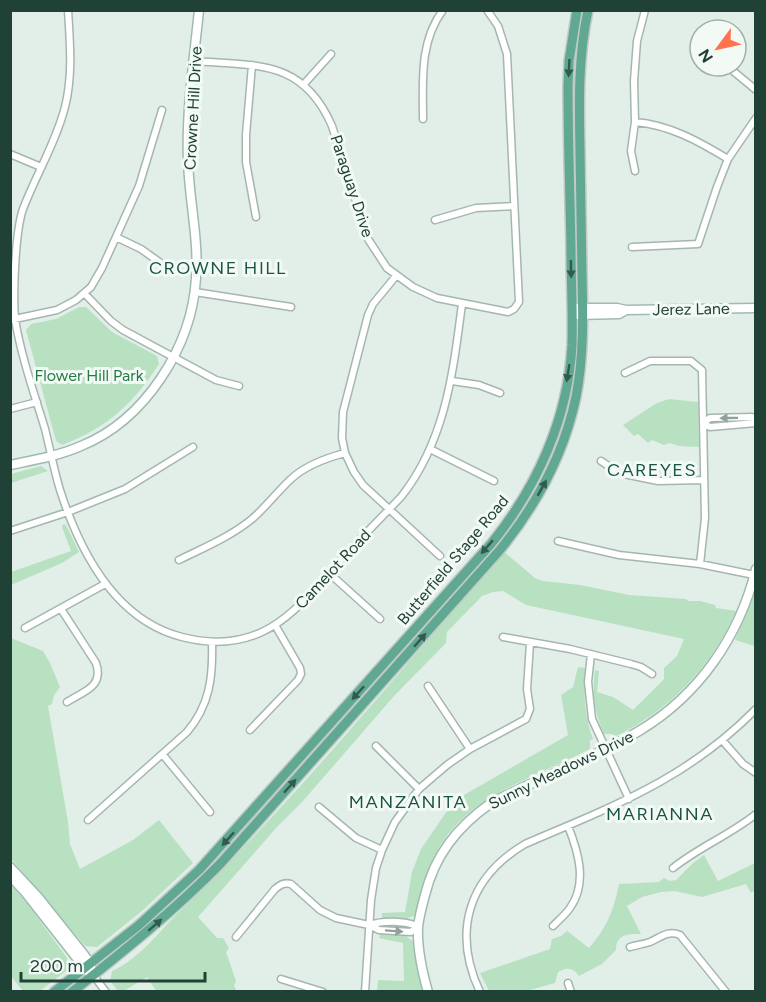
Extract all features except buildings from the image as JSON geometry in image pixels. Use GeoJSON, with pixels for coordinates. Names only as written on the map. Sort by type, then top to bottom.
{"type":"FeatureCollection","features":[{"type":"Feature","properties":{"kind":"main road","name":"Butterfield Stage Road"},"geometry":{"type":"LineString","coordinates":[[54,992],[145,920],[216,852],[506,525],[535,478],[557,426],[569,375],[572,312],[568,86],[569,61],[577,10]]}},
{"type":"Feature","properties":{"kind":"main road","name":"Butterfield Stage Road"},"geometry":{"type":"LineString","coordinates":[[72,992],[173,910],[221,863],[515,530],[529,511],[550,473],[567,431],[580,374],[583,311],[578,89],[581,48],[588,10]]}},
{"type":"Feature","properties":{"kind":"street","name":"Camelot Road"},"geometry":{"type":"LineString","coordinates":[[68,10],[69,82],[65,106],[22,212],[14,244],[13,319],[68,512],[105,584],[125,607],[142,620],[160,630],[193,640],[212,642],[246,638],[274,625],[304,602],[410,485],[430,449],[442,419],[452,381],[462,304]]}},
{"type":"Feature","properties":{"kind":"street","name":"Crowne Hill Drive"},"geometry":{"type":"LineString","coordinates":[[10,465],[52,456],[83,446],[106,433],[123,421],[153,389],[173,356],[190,314],[195,292],[197,254],[188,159],[199,10]]}},
{"type":"Feature","properties":{"kind":"street"},"geometry":{"type":"LineString","coordinates":[[423,120],[426,49],[434,25],[443,10]]}},
{"type":"Feature","properties":{"kind":"street"},"geometry":{"type":"LineString","coordinates":[[435,220],[466,210],[514,206],[507,54],[498,26],[487,10]]}},
{"type":"Feature","properties":{"kind":"street"},"geometry":{"type":"LineString","coordinates":[[635,171],[632,151],[635,122],[634,81],[637,41],[645,10]]}},
{"type":"Feature","properties":{"kind":"street"},"geometry":{"type":"LineString","coordinates":[[304,84],[331,54]]}},
{"type":"Feature","properties":{"kind":"street","name":"Paraguay Drive"},"geometry":{"type":"LineString","coordinates":[[194,61],[252,65],[283,72],[304,84],[326,111],[333,126],[368,239],[376,254],[396,276],[424,293],[502,312],[514,309],[519,302],[514,206]]}},
{"type":"Feature","properties":{"kind":"street"},"geometry":{"type":"LineString","coordinates":[[252,65],[246,162],[256,217]]}},
{"type":"Feature","properties":{"kind":"street"},"geometry":{"type":"LineString","coordinates":[[742,78],[756,90]]}},
{"type":"Feature","properties":{"kind":"street"},"geometry":{"type":"LineString","coordinates":[[13,319],[57,310],[68,305],[84,293],[96,279],[139,186],[162,110]]}},
{"type":"Feature","properties":{"kind":"street"},"geometry":{"type":"LineString","coordinates":[[632,247],[698,244],[728,159],[756,118]]}},
{"type":"Feature","properties":{"kind":"street"},"geometry":{"type":"LineString","coordinates":[[635,122],[654,124],[679,132],[728,159]]}},
{"type":"Feature","properties":{"kind":"street"},"geometry":{"type":"LineString","coordinates":[[10,154],[41,167]]}},
{"type":"Feature","properties":{"kind":"street"},"geometry":{"type":"LineString","coordinates":[[116,237],[141,249],[162,264]]}},
{"type":"Feature","properties":{"kind":"street"},"geometry":{"type":"LineString","coordinates":[[396,276],[373,304],[368,315],[342,418],[342,438],[345,453],[363,485],[440,555]]}},
{"type":"Feature","properties":{"kind":"street"},"geometry":{"type":"LineString","coordinates":[[195,292],[291,307]]}},
{"type":"Feature","properties":{"kind":"street"},"geometry":{"type":"LineString","coordinates":[[84,293],[123,330],[216,380],[239,386]]}},
{"type":"Feature","properties":{"kind":"street","name":"Jerez Lane"},"geometry":{"type":"LineString","coordinates":[[572,312],[619,314],[626,310],[756,308]]}},
{"type":"Feature","properties":{"kind":"street"},"geometry":{"type":"LineString","coordinates":[[625,373],[650,361],[691,361],[702,370],[705,518],[700,564]]}},
{"type":"Feature","properties":{"kind":"street"},"geometry":{"type":"LineString","coordinates":[[452,381],[479,385],[500,393]]}},
{"type":"Feature","properties":{"kind":"street"},"geometry":{"type":"LineString","coordinates":[[10,409],[37,402]]}},
{"type":"Feature","properties":{"kind":"street"},"geometry":{"type":"LineString","coordinates":[[703,423],[710,418],[752,417],[756,421]]}},
{"type":"Feature","properties":{"kind":"street"},"geometry":{"type":"LineString","coordinates":[[10,531],[68,512],[125,489],[193,447]]}},
{"type":"Feature","properties":{"kind":"street"},"geometry":{"type":"LineString","coordinates":[[430,449],[494,481]]}},
{"type":"Feature","properties":{"kind":"street"},"geometry":{"type":"LineString","coordinates":[[179,560],[242,527],[301,471],[322,460],[345,453]]}},
{"type":"Feature","properties":{"kind":"street"},"geometry":{"type":"LineString","coordinates":[[601,461],[619,473],[658,481],[703,480]]}},
{"type":"Feature","properties":{"kind":"street"},"geometry":{"type":"LineString","coordinates":[[558,541],[619,555],[755,572]]}},
{"type":"Feature","properties":{"kind":"street","name":"Sunny Meadows Drive"},"geometry":{"type":"LineString","coordinates":[[428,992],[419,949],[418,926],[433,869],[456,832],[491,803],[634,734],[679,702],[718,657],[738,622],[755,572]]}},
{"type":"Feature","properties":{"kind":"street"},"geometry":{"type":"LineString","coordinates":[[329,573],[380,620]]}},
{"type":"Feature","properties":{"kind":"street"},"geometry":{"type":"LineString","coordinates":[[25,628],[105,584]]}},
{"type":"Feature","properties":{"kind":"street"},"geometry":{"type":"LineString","coordinates":[[61,609],[100,673],[92,687],[66,702]]}},
{"type":"Feature","properties":{"kind":"street"},"geometry":{"type":"LineString","coordinates":[[250,730],[298,680],[301,674],[300,668],[274,625]]}},
{"type":"Feature","properties":{"kind":"street"},"geometry":{"type":"LineString","coordinates":[[503,637],[591,654],[641,667],[652,674]]}},
{"type":"Feature","properties":{"kind":"street"},"geometry":{"type":"LineString","coordinates":[[88,820],[163,755],[195,723],[208,698],[212,680],[212,642]]}},
{"type":"Feature","properties":{"kind":"street"},"geometry":{"type":"LineString","coordinates":[[365,992],[371,900],[382,850],[401,813],[419,789],[470,749],[526,719],[530,709],[527,689],[530,643]]}},
{"type":"Feature","properties":{"kind":"street"},"geometry":{"type":"LineString","coordinates":[[591,654],[589,701],[592,719],[629,800]]}},
{"type":"Feature","properties":{"kind":"street"},"geometry":{"type":"LineString","coordinates":[[428,686],[470,749]]}},
{"type":"Feature","properties":{"kind":"street"},"geometry":{"type":"LineString","coordinates":[[480,992],[472,975],[466,942],[467,919],[481,884],[494,867],[525,844],[629,800],[669,778],[722,740],[756,709]]}},
{"type":"Feature","properties":{"kind":"street"},"geometry":{"type":"LineString","coordinates":[[722,740],[743,764],[756,773]]}},
{"type":"Feature","properties":{"kind":"street"},"geometry":{"type":"LineString","coordinates":[[376,746],[419,789]]}},
{"type":"Feature","properties":{"kind":"street"},"geometry":{"type":"LineString","coordinates":[[163,755],[210,812]]}},
{"type":"Feature","properties":{"kind":"street"},"geometry":{"type":"LineString","coordinates":[[319,807],[356,838],[382,850]]}},
{"type":"Feature","properties":{"kind":"street"},"geometry":{"type":"LineString","coordinates":[[673,868],[693,852],[742,825],[756,814]]}},
{"type":"Feature","properties":{"kind":"street"},"geometry":{"type":"LineString","coordinates":[[554,926],[570,908],[580,882],[577,848],[568,825]]}},
{"type":"Feature","properties":{"kind":"street"},"geometry":{"type":"LineString","coordinates":[[10,867],[38,897],[106,992]]}},
{"type":"Feature","properties":{"kind":"street"},"geometry":{"type":"LineString","coordinates":[[10,876],[87,966]]}},
{"type":"Feature","properties":{"kind":"street"},"geometry":{"type":"LineString","coordinates":[[236,937],[282,883],[291,884],[320,910],[336,918],[369,925],[379,930],[411,932],[418,926]]}},
{"type":"Feature","properties":{"kind":"street"},"geometry":{"type":"LineString","coordinates":[[630,947],[674,932],[680,935],[723,990]]}},
{"type":"Feature","properties":{"kind":"street"},"geometry":{"type":"LineString","coordinates":[[281,979],[322,992]]}},
{"type":"Feature","properties":{"kind":"street"},"geometry":{"type":"LineString","coordinates":[[568,983],[571,992]]}},
{"type":"Feature","properties":{"kind":"green space","name":"Flower Hill Park"},"geometry":{"type":"Polygon","coordinates":[[[79,307],[86,307],[112,332],[157,356],[159,364],[129,403],[118,413],[92,431],[62,445],[56,441],[26,330],[31,324],[56,319],[79,307]]]}},
{"type":"Feature","properties":{"kind":"green space"},"geometry":{"type":"Polygon","coordinates":[[[579,322],[574,380],[561,432],[540,482],[509,531],[238,839],[187,892],[103,960],[185,889],[235,836],[494,544],[550,453],[575,331],[579,322]]]}},
{"type":"Feature","properties":{"kind":"green space"},"geometry":{"type":"Polygon","coordinates":[[[669,399],[698,402],[699,447],[670,443],[664,445],[652,440],[648,443],[638,434],[634,436],[623,425],[657,403],[669,399]]]}},
{"type":"Feature","properties":{"kind":"green space"},"geometry":{"type":"Polygon","coordinates":[[[41,466],[48,471],[11,483],[11,474],[41,466]]]}},
{"type":"Feature","properties":{"kind":"green space"},"geometry":{"type":"Polygon","coordinates":[[[63,524],[66,525],[79,552],[62,563],[11,585],[11,572],[71,551],[62,527],[63,524]]]}},
{"type":"Feature","properties":{"kind":"green space"},"geometry":{"type":"Polygon","coordinates":[[[504,552],[535,578],[543,581],[580,585],[629,595],[700,601],[715,605],[716,608],[736,611],[715,651],[687,685],[653,714],[614,737],[612,734],[604,734],[598,718],[594,695],[595,670],[599,671],[597,692],[613,697],[633,710],[664,679],[664,668],[677,656],[684,639],[526,605],[503,591],[482,596],[447,632],[446,643],[394,696],[198,917],[217,938],[223,938],[229,948],[226,952],[237,991],[156,991],[147,977],[124,991],[118,991],[110,981],[112,971],[132,959],[150,943],[266,823],[504,552]]]}},
{"type":"Feature","properties":{"kind":"green space"},"geometry":{"type":"Polygon","coordinates":[[[755,593],[755,646],[735,640],[755,593]]]}},
{"type":"Feature","properties":{"kind":"green space"},"geometry":{"type":"Polygon","coordinates":[[[11,638],[43,651],[60,687],[54,695],[52,704],[48,706],[70,844],[80,869],[133,840],[159,820],[193,863],[142,911],[97,947],[85,946],[11,859],[11,638]]]}},
{"type":"Feature","properties":{"kind":"green space"},"geometry":{"type":"Polygon","coordinates":[[[578,667],[585,668],[585,704],[593,739],[590,740],[590,749],[502,791],[477,807],[456,825],[439,848],[426,878],[417,915],[408,918],[407,921],[382,920],[382,913],[405,912],[412,872],[421,849],[447,811],[464,795],[568,735],[561,695],[573,687],[578,667]]]}},
{"type":"Feature","properties":{"kind":"green space"},"geometry":{"type":"Polygon","coordinates":[[[704,855],[718,881],[755,863],[755,890],[751,893],[746,884],[702,897],[675,891],[642,897],[627,906],[641,934],[620,938],[616,950],[602,964],[579,976],[572,969],[564,969],[558,972],[555,983],[526,991],[489,991],[480,973],[550,949],[552,939],[567,931],[589,948],[609,918],[619,884],[659,882],[664,878],[670,881],[676,880],[704,855]]]}},
{"type":"Feature","properties":{"kind":"green space"},"geometry":{"type":"Polygon","coordinates":[[[11,885],[67,958],[66,971],[40,991],[23,991],[11,976],[11,885]]]}},
{"type":"Feature","properties":{"kind":"green space"},"geometry":{"type":"Polygon","coordinates":[[[381,933],[407,934],[407,937],[414,942],[422,991],[377,992],[378,980],[404,981],[403,943],[379,938],[381,933]]]}},
{"type":"Feature","properties":{"kind":"district","name":"CROWNE HILL"},"geometry":{"type":"Point","coordinates":[218,268]}},
{"type":"Feature","properties":{"kind":"district","name":"CAREYES"},"geometry":{"type":"Point","coordinates":[652,470]}},
{"type":"Feature","properties":{"kind":"district","name":"MANZANITA"},"geometry":{"type":"Point","coordinates":[408,802]}},
{"type":"Feature","properties":{"kind":"district","name":"MARIANNA"},"geometry":{"type":"Point","coordinates":[660,814]}}]}
